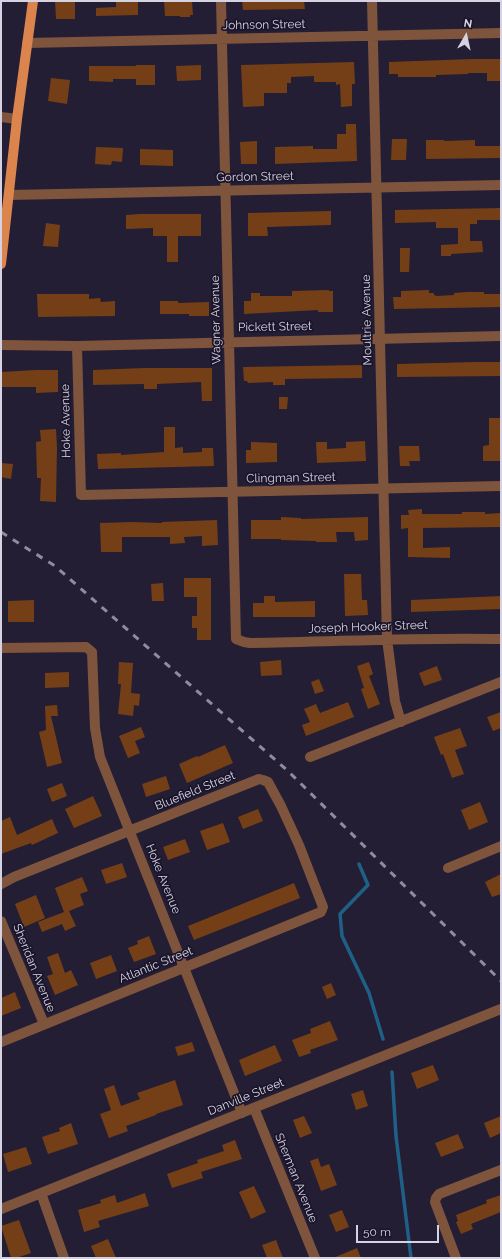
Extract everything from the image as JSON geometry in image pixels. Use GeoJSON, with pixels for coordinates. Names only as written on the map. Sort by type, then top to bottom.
{"type":"FeatureCollection","features":[{"type":"Feature","properties":{"kind":"main road"},"geometry":{"type":"LineString","coordinates":[[1,264],[17,119],[33,1]]}},
{"type":"Feature","properties":{"kind":"street","name":"Wagner Avenue"},"geometry":{"type":"LineString","coordinates":[[221,1],[236,639]]}},
{"type":"Feature","properties":{"kind":"street","name":"Moultrie Avenue"},"geometry":{"type":"LineString","coordinates":[[372,1],[387,639],[395,701],[401,722]]}},
{"type":"Feature","properties":{"kind":"street","name":"Johnson Street"},"geometry":{"type":"LineString","coordinates":[[27,43],[501,33]]}},
{"type":"Feature","properties":{"kind":"street"},"geometry":{"type":"LineString","coordinates":[[1,117],[17,119]]}},
{"type":"Feature","properties":{"kind":"street","name":"Gordon Street"},"geometry":{"type":"LineString","coordinates":[[9,195],[501,185]]}},
{"type":"Feature","properties":{"kind":"street","name":"Pickett Street"},"geometry":{"type":"LineString","coordinates":[[1,345],[77,346],[229,341],[501,336]]}},
{"type":"Feature","properties":{"kind":"street","name":"Hoke Avenue"},"geometry":{"type":"LineString","coordinates":[[77,346],[81,495]]}},
{"type":"Feature","properties":{"kind":"street","name":"Clingman Street"},"geometry":{"type":"LineString","coordinates":[[81,495],[501,486]]}},
{"type":"Feature","properties":{"kind":"street","name":"Joseph Hooker Street"},"geometry":{"type":"LineString","coordinates":[[236,639],[250,643],[332,642],[387,639],[501,639]]}},
{"type":"Feature","properties":{"kind":"street","name":"Hoke Avenue"},"geometry":{"type":"LineString","coordinates":[[1,648],[86,647],[90,649],[93,655],[96,743],[104,767],[242,1113]]}},
{"type":"Feature","properties":{"kind":"street"},"geometry":{"type":"LineString","coordinates":[[310,757],[501,682]]}},
{"type":"Feature","properties":{"kind":"street","name":"Bluefield Street"},"geometry":{"type":"LineString","coordinates":[[1,884],[14,877],[259,779],[268,782],[281,806],[299,845],[323,907],[321,912]]}},
{"type":"Feature","properties":{"kind":"street"},"geometry":{"type":"LineString","coordinates":[[448,868],[501,846]]}},
{"type":"Feature","properties":{"kind":"street","name":"Atlantic Street"},"geometry":{"type":"LineString","coordinates":[[1,1042],[321,912]]}},
{"type":"Feature","properties":{"kind":"street","name":"Sheridan Avenue"},"geometry":{"type":"LineString","coordinates":[[1,921],[44,1024]]}},
{"type":"Feature","properties":{"kind":"street","name":"Danville Street"},"geometry":{"type":"LineString","coordinates":[[1,1209],[501,1009]]}},
{"type":"Feature","properties":{"kind":"street","name":"Sherman Avenue"},"geometry":{"type":"LineString","coordinates":[[254,1108],[315,1258]]}},
{"type":"Feature","properties":{"kind":"street"},"geometry":{"type":"LineString","coordinates":[[456,1258],[435,1202],[438,1194],[501,1170]]}},
{"type":"Feature","properties":{"kind":"street"},"geometry":{"type":"LineString","coordinates":[[40,1193],[64,1258]]}},
{"type":"Feature","properties":{"kind":"building"},"geometry":{"type":"Polygon","coordinates":[[[55,1],[75,1],[75,19],[56,19],[55,1]]]}},
{"type":"Feature","properties":{"kind":"building"},"geometry":{"type":"Polygon","coordinates":[[[164,1],[192,1],[193,15],[190,15],[190,17],[165,16],[164,1]]]}},
{"type":"Feature","properties":{"kind":"building"},"geometry":{"type":"Polygon","coordinates":[[[242,1],[304,1],[305,9],[243,10],[242,1]]]}},
{"type":"Feature","properties":{"kind":"building"},"geometry":{"type":"Polygon","coordinates":[[[116,2],[138,2],[138,15],[96,16],[96,8],[116,7],[116,2]]]}},
{"type":"Feature","properties":{"kind":"building"},"geometry":{"type":"Polygon","coordinates":[[[501,59],[501,81],[487,81],[487,73],[436,75],[436,77],[398,77],[398,74],[389,74],[389,62],[501,59]]]}},
{"type":"Feature","properties":{"kind":"building"},"geometry":{"type":"Polygon","coordinates":[[[354,62],[355,84],[352,84],[352,106],[341,107],[340,84],[336,85],[336,82],[314,82],[314,76],[291,77],[291,83],[287,83],[287,93],[264,93],[264,106],[243,107],[241,65],[354,62]]]}},
{"type":"Feature","properties":{"kind":"building"},"geometry":{"type":"Polygon","coordinates":[[[155,65],[155,85],[136,85],[136,79],[113,79],[113,82],[89,81],[89,66],[155,65]]]}},
{"type":"Feature","properties":{"kind":"building"},"geometry":{"type":"Polygon","coordinates":[[[201,65],[201,80],[177,81],[176,66],[201,65]]]}},
{"type":"Feature","properties":{"kind":"building"},"geometry":{"type":"Polygon","coordinates":[[[51,78],[70,80],[67,104],[48,101],[51,78]]]}},
{"type":"Feature","properties":{"kind":"building"},"geometry":{"type":"Polygon","coordinates":[[[346,124],[356,124],[357,161],[275,164],[275,147],[313,146],[313,149],[337,149],[337,134],[346,134],[346,124]]]}},
{"type":"Feature","properties":{"kind":"building"},"geometry":{"type":"Polygon","coordinates":[[[392,139],[407,139],[406,160],[391,160],[392,139]]]}},
{"type":"Feature","properties":{"kind":"building"},"geometry":{"type":"Polygon","coordinates":[[[426,140],[475,140],[475,146],[501,146],[501,158],[426,159],[426,140]]]}},
{"type":"Feature","properties":{"kind":"building"},"geometry":{"type":"Polygon","coordinates":[[[257,141],[257,164],[241,164],[240,142],[257,141]]]}},
{"type":"Feature","properties":{"kind":"building"},"geometry":{"type":"Polygon","coordinates":[[[96,147],[123,148],[122,162],[112,161],[111,165],[95,164],[96,147]]]}},
{"type":"Feature","properties":{"kind":"building"},"geometry":{"type":"Polygon","coordinates":[[[140,149],[173,150],[173,166],[140,165],[140,149]]]}},
{"type":"Feature","properties":{"kind":"building"},"geometry":{"type":"Polygon","coordinates":[[[501,208],[501,220],[477,220],[477,224],[470,224],[470,241],[482,241],[483,252],[441,256],[441,245],[458,244],[458,228],[436,228],[436,222],[395,223],[395,210],[501,208]]]}},
{"type":"Feature","properties":{"kind":"building"},"geometry":{"type":"Polygon","coordinates":[[[331,211],[331,225],[267,227],[268,236],[248,236],[248,213],[331,211]]]}},
{"type":"Feature","properties":{"kind":"building"},"geometry":{"type":"Polygon","coordinates":[[[201,214],[201,236],[178,236],[178,262],[167,262],[167,236],[153,236],[153,228],[126,229],[126,215],[201,214]]]}},
{"type":"Feature","properties":{"kind":"building"},"geometry":{"type":"Polygon","coordinates":[[[46,223],[60,225],[58,247],[43,246],[46,223]]]}},
{"type":"Feature","properties":{"kind":"building"},"geometry":{"type":"Polygon","coordinates":[[[400,248],[410,248],[409,272],[400,272],[400,248]]]}},
{"type":"Feature","properties":{"kind":"building"},"geometry":{"type":"Polygon","coordinates":[[[429,290],[429,293],[434,293],[434,295],[437,296],[454,295],[454,293],[467,292],[501,294],[501,307],[394,309],[393,297],[401,297],[401,291],[429,290]]]}},
{"type":"Feature","properties":{"kind":"building"},"geometry":{"type":"Polygon","coordinates":[[[292,291],[333,291],[333,312],[318,312],[318,310],[244,314],[244,301],[251,301],[251,293],[260,293],[260,296],[292,296],[292,291]]]}},
{"type":"Feature","properties":{"kind":"building"},"geometry":{"type":"Polygon","coordinates":[[[37,294],[89,294],[89,299],[100,298],[101,302],[115,301],[115,316],[38,317],[37,294]]]}},
{"type":"Feature","properties":{"kind":"building"},"geometry":{"type":"Polygon","coordinates":[[[160,301],[178,301],[178,303],[209,302],[209,316],[160,314],[160,301]]]}},
{"type":"Feature","properties":{"kind":"building"},"geometry":{"type":"Polygon","coordinates":[[[501,362],[501,376],[397,377],[397,364],[501,362]]]}},
{"type":"Feature","properties":{"kind":"building"},"geometry":{"type":"Polygon","coordinates":[[[362,365],[362,378],[285,379],[285,385],[273,385],[273,382],[248,383],[247,381],[244,381],[243,367],[362,365]]]}},
{"type":"Feature","properties":{"kind":"building"},"geometry":{"type":"Polygon","coordinates":[[[212,368],[212,401],[202,401],[201,382],[157,384],[157,389],[144,389],[144,384],[93,385],[93,370],[212,368]]]}},
{"type":"Feature","properties":{"kind":"building"},"geometry":{"type":"Polygon","coordinates":[[[58,370],[58,392],[36,393],[36,387],[1,387],[1,372],[58,370]]]}},
{"type":"Feature","properties":{"kind":"building"},"geometry":{"type":"Polygon","coordinates":[[[279,397],[288,397],[287,409],[279,409],[279,397]]]}},
{"type":"Feature","properties":{"kind":"building"},"geometry":{"type":"Polygon","coordinates":[[[489,418],[501,418],[501,461],[483,461],[483,446],[489,445],[489,418]]]}},
{"type":"Feature","properties":{"kind":"building"},"geometry":{"type":"Polygon","coordinates":[[[164,427],[175,427],[175,448],[183,447],[183,453],[202,452],[202,448],[213,448],[214,466],[98,469],[97,454],[121,453],[121,455],[164,452],[164,427]]]}},
{"type":"Feature","properties":{"kind":"building"},"geometry":{"type":"Polygon","coordinates":[[[56,429],[56,502],[40,501],[41,478],[37,478],[36,442],[41,441],[40,430],[56,429]]]}},
{"type":"Feature","properties":{"kind":"building"},"geometry":{"type":"Polygon","coordinates":[[[365,441],[366,461],[317,463],[316,442],[327,442],[327,449],[346,448],[346,442],[365,441]]]}},
{"type":"Feature","properties":{"kind":"building"},"geometry":{"type":"Polygon","coordinates":[[[251,442],[277,443],[277,462],[246,463],[246,450],[251,450],[251,442]]]}},
{"type":"Feature","properties":{"kind":"building"},"geometry":{"type":"Polygon","coordinates":[[[399,446],[419,446],[420,461],[409,461],[410,466],[400,466],[399,446]]]}},
{"type":"Feature","properties":{"kind":"building"},"geometry":{"type":"Polygon","coordinates":[[[1,463],[13,464],[11,479],[1,477],[1,463]]]}},
{"type":"Feature","properties":{"kind":"building"},"geometry":{"type":"Polygon","coordinates":[[[422,509],[422,514],[462,514],[462,512],[485,512],[485,514],[501,513],[501,527],[423,528],[423,548],[450,547],[450,558],[408,557],[408,528],[401,529],[401,515],[409,515],[408,510],[422,509]]]}},
{"type":"Feature","properties":{"kind":"building"},"geometry":{"type":"Polygon","coordinates":[[[281,517],[301,519],[368,517],[368,540],[355,541],[354,532],[336,532],[337,542],[251,539],[251,520],[281,520],[281,517]]]}},
{"type":"Feature","properties":{"kind":"building"},"geometry":{"type":"Polygon","coordinates":[[[217,520],[218,545],[202,546],[202,536],[184,537],[185,543],[170,544],[170,537],[122,537],[122,552],[101,552],[100,523],[162,523],[217,520]]]}},
{"type":"Feature","properties":{"kind":"building"},"geometry":{"type":"Polygon","coordinates":[[[344,574],[361,574],[362,600],[367,600],[368,615],[345,616],[344,574]]]}},
{"type":"Feature","properties":{"kind":"building"},"geometry":{"type":"Polygon","coordinates":[[[184,578],[211,578],[211,640],[197,640],[197,628],[192,628],[192,616],[197,616],[197,597],[184,597],[184,578]]]}},
{"type":"Feature","properties":{"kind":"building"},"geometry":{"type":"Polygon","coordinates":[[[163,583],[164,601],[152,601],[151,584],[163,583]]]}},
{"type":"Feature","properties":{"kind":"building"},"geometry":{"type":"Polygon","coordinates":[[[264,596],[275,596],[275,602],[315,601],[315,617],[253,617],[253,603],[264,603],[264,596]]]}},
{"type":"Feature","properties":{"kind":"building"},"geometry":{"type":"Polygon","coordinates":[[[501,596],[501,609],[411,612],[411,600],[501,596]]]}},
{"type":"Feature","properties":{"kind":"building"},"geometry":{"type":"Polygon","coordinates":[[[34,600],[34,622],[8,622],[8,601],[34,600]]]}},
{"type":"Feature","properties":{"kind":"building"},"geometry":{"type":"Polygon","coordinates":[[[281,660],[282,675],[261,676],[260,662],[281,660]]]}},
{"type":"Feature","properties":{"kind":"building"},"geometry":{"type":"Polygon","coordinates":[[[119,662],[133,663],[131,693],[140,694],[139,706],[134,705],[133,716],[118,714],[121,684],[118,684],[119,662]]]}},
{"type":"Feature","properties":{"kind":"building"},"geometry":{"type":"Polygon","coordinates":[[[369,662],[373,674],[369,676],[380,704],[368,709],[361,689],[364,688],[357,666],[369,662]]]}},
{"type":"Feature","properties":{"kind":"building"},"geometry":{"type":"Polygon","coordinates":[[[437,666],[442,680],[424,686],[419,673],[437,666]]]}},
{"type":"Feature","properties":{"kind":"building"},"geometry":{"type":"Polygon","coordinates":[[[69,672],[69,687],[45,688],[45,673],[69,672]]]}},
{"type":"Feature","properties":{"kind":"building"},"geometry":{"type":"Polygon","coordinates":[[[319,679],[324,691],[315,694],[311,682],[319,679]]]}},
{"type":"Feature","properties":{"kind":"building"},"geometry":{"type":"Polygon","coordinates":[[[348,702],[354,717],[306,736],[302,725],[310,722],[304,709],[316,704],[320,713],[348,702]]]}},
{"type":"Feature","properties":{"kind":"building"},"geometry":{"type":"Polygon","coordinates":[[[57,705],[58,716],[51,716],[62,763],[47,767],[39,732],[46,730],[45,706],[57,705]]]}},
{"type":"Feature","properties":{"kind":"building"},"geometry":{"type":"Polygon","coordinates":[[[501,712],[501,728],[493,731],[487,717],[501,712]]]}},
{"type":"Feature","properties":{"kind":"building"},"geometry":{"type":"Polygon","coordinates":[[[141,727],[145,737],[135,741],[140,753],[128,758],[119,736],[141,727]]]}},
{"type":"Feature","properties":{"kind":"building"},"geometry":{"type":"Polygon","coordinates":[[[460,728],[467,746],[455,750],[464,774],[452,778],[443,754],[441,755],[434,737],[460,728]]]}},
{"type":"Feature","properties":{"kind":"building"},"geometry":{"type":"Polygon","coordinates":[[[225,745],[233,763],[187,783],[179,764],[225,745]]]}},
{"type":"Feature","properties":{"kind":"building"},"geometry":{"type":"Polygon","coordinates":[[[166,776],[170,789],[146,797],[142,784],[166,776]]]}},
{"type":"Feature","properties":{"kind":"building"},"geometry":{"type":"Polygon","coordinates":[[[62,783],[67,796],[52,802],[47,789],[62,783]]]}},
{"type":"Feature","properties":{"kind":"building"},"geometry":{"type":"Polygon","coordinates":[[[93,796],[102,816],[74,828],[65,809],[93,796]]]}},
{"type":"Feature","properties":{"kind":"building"},"geometry":{"type":"Polygon","coordinates":[[[480,802],[488,822],[469,830],[461,810],[480,802]]]}},
{"type":"Feature","properties":{"kind":"building"},"geometry":{"type":"Polygon","coordinates":[[[258,809],[263,821],[243,829],[238,817],[258,809]]]}},
{"type":"Feature","properties":{"kind":"building"},"geometry":{"type":"Polygon","coordinates":[[[10,817],[17,835],[52,819],[58,833],[32,845],[31,843],[1,854],[1,821],[10,817]]]}},
{"type":"Feature","properties":{"kind":"building"},"geometry":{"type":"Polygon","coordinates":[[[223,823],[230,842],[207,850],[200,831],[223,823]]]}},
{"type":"Feature","properties":{"kind":"building"},"geometry":{"type":"Polygon","coordinates":[[[185,839],[190,852],[168,860],[163,847],[185,839]]]}},
{"type":"Feature","properties":{"kind":"building"},"geometry":{"type":"Polygon","coordinates":[[[122,863],[127,877],[106,884],[101,870],[122,863]]]}},
{"type":"Feature","properties":{"kind":"building"},"geometry":{"type":"Polygon","coordinates":[[[501,874],[501,894],[492,897],[485,882],[501,874]]]}},
{"type":"Feature","properties":{"kind":"building"},"geometry":{"type":"Polygon","coordinates":[[[82,877],[88,891],[80,894],[84,905],[69,911],[76,926],[65,931],[62,924],[42,932],[38,922],[64,912],[55,888],[82,877]]]}},
{"type":"Feature","properties":{"kind":"building"},"geometry":{"type":"Polygon","coordinates":[[[294,883],[300,898],[194,940],[188,926],[294,883]]]}},
{"type":"Feature","properties":{"kind":"building"},"geometry":{"type":"Polygon","coordinates":[[[36,895],[45,918],[24,927],[15,904],[36,895]]]}},
{"type":"Feature","properties":{"kind":"building"},"geometry":{"type":"Polygon","coordinates":[[[149,936],[156,954],[134,962],[128,948],[138,944],[137,941],[149,936]]]}},
{"type":"Feature","properties":{"kind":"building"},"geometry":{"type":"Polygon","coordinates":[[[58,953],[65,973],[71,970],[78,985],[55,995],[47,976],[53,974],[47,957],[58,953]]]}},
{"type":"Feature","properties":{"kind":"building"},"geometry":{"type":"Polygon","coordinates":[[[111,955],[117,971],[96,979],[90,963],[111,955]]]}},
{"type":"Feature","properties":{"kind":"building"},"geometry":{"type":"Polygon","coordinates":[[[331,983],[336,995],[327,999],[322,987],[331,983]]]}},
{"type":"Feature","properties":{"kind":"building"},"geometry":{"type":"Polygon","coordinates":[[[15,992],[21,1008],[1,1016],[1,998],[15,992]]]}},
{"type":"Feature","properties":{"kind":"building"},"geometry":{"type":"Polygon","coordinates":[[[330,1021],[338,1040],[310,1050],[311,1053],[299,1057],[292,1040],[311,1033],[310,1029],[330,1021]]]}},
{"type":"Feature","properties":{"kind":"building"},"geometry":{"type":"Polygon","coordinates":[[[192,1042],[195,1051],[178,1056],[175,1047],[192,1042]]]}},
{"type":"Feature","properties":{"kind":"building"},"geometry":{"type":"Polygon","coordinates":[[[275,1045],[282,1061],[245,1076],[239,1060],[275,1045]]]}},
{"type":"Feature","properties":{"kind":"building"},"geometry":{"type":"Polygon","coordinates":[[[433,1065],[439,1080],[417,1089],[411,1073],[433,1065]]]}},
{"type":"Feature","properties":{"kind":"building"},"geometry":{"type":"Polygon","coordinates":[[[175,1080],[183,1105],[126,1126],[128,1131],[109,1138],[100,1114],[111,1110],[104,1089],[114,1085],[121,1106],[140,1099],[137,1093],[175,1080]]]}},
{"type":"Feature","properties":{"kind":"building"},"geometry":{"type":"Polygon","coordinates":[[[363,1090],[368,1106],[356,1110],[351,1094],[363,1090]]]}},
{"type":"Feature","properties":{"kind":"building"},"geometry":{"type":"Polygon","coordinates":[[[304,1116],[312,1133],[300,1138],[293,1120],[304,1116]]]}},
{"type":"Feature","properties":{"kind":"building"},"geometry":{"type":"Polygon","coordinates":[[[501,1116],[501,1133],[490,1138],[484,1123],[501,1116]]]}},
{"type":"Feature","properties":{"kind":"building"},"geometry":{"type":"Polygon","coordinates":[[[71,1123],[78,1144],[48,1154],[42,1137],[60,1131],[59,1128],[71,1123]]]}},
{"type":"Feature","properties":{"kind":"building"},"geometry":{"type":"Polygon","coordinates":[[[458,1134],[464,1148],[441,1157],[435,1143],[458,1134]]]}},
{"type":"Feature","properties":{"kind":"building"},"geometry":{"type":"Polygon","coordinates":[[[235,1140],[242,1159],[201,1172],[203,1178],[172,1188],[167,1174],[198,1163],[197,1160],[224,1151],[222,1145],[235,1140]]]}},
{"type":"Feature","properties":{"kind":"building"},"geometry":{"type":"Polygon","coordinates":[[[26,1147],[32,1164],[8,1172],[3,1154],[26,1147]]]}},
{"type":"Feature","properties":{"kind":"building"},"geometry":{"type":"Polygon","coordinates":[[[318,1158],[321,1167],[329,1164],[337,1185],[321,1191],[310,1161],[318,1158]]]}},
{"type":"Feature","properties":{"kind":"building"},"geometry":{"type":"Polygon","coordinates":[[[254,1186],[266,1212],[251,1219],[239,1192],[254,1186]]]}},
{"type":"Feature","properties":{"kind":"building"},"geometry":{"type":"Polygon","coordinates":[[[145,1193],[149,1206],[98,1221],[100,1227],[84,1232],[78,1210],[101,1203],[100,1200],[115,1195],[117,1203],[145,1193]]]}},
{"type":"Feature","properties":{"kind":"building"},"geometry":{"type":"Polygon","coordinates":[[[501,1195],[501,1212],[471,1224],[473,1229],[461,1234],[456,1222],[458,1221],[456,1215],[487,1203],[486,1200],[501,1195]]]}},
{"type":"Feature","properties":{"kind":"building"},"geometry":{"type":"Polygon","coordinates":[[[342,1210],[349,1227],[336,1232],[329,1215],[342,1210]]]}},
{"type":"Feature","properties":{"kind":"building"},"geometry":{"type":"Polygon","coordinates":[[[19,1220],[31,1253],[16,1258],[11,1258],[1,1226],[19,1220]]]}},
{"type":"Feature","properties":{"kind":"building"},"geometry":{"type":"Polygon","coordinates":[[[108,1239],[116,1258],[96,1258],[91,1246],[108,1239]]]}},
{"type":"Feature","properties":{"kind":"building"},"geometry":{"type":"Polygon","coordinates":[[[276,1240],[283,1258],[267,1258],[262,1245],[276,1240]]]}},
{"type":"Feature","properties":{"kind":"building"},"geometry":{"type":"Polygon","coordinates":[[[357,1248],[361,1258],[333,1258],[357,1248]]]}},
{"type":"Feature","properties":{"kind":"waterway"},"geometry":{"type":"LineString","coordinates":[[359,864],[368,885],[340,914],[342,936],[369,993],[383,1039]]}},
{"type":"Feature","properties":{"kind":"waterway"},"geometry":{"type":"LineString","coordinates":[[392,1072],[396,1136],[411,1258]]}},
{"type":"Feature","properties":{"kind":"railway"},"geometry":{"type":"LineString","coordinates":[[1,532],[55,566],[288,771],[501,981]]}}]}
